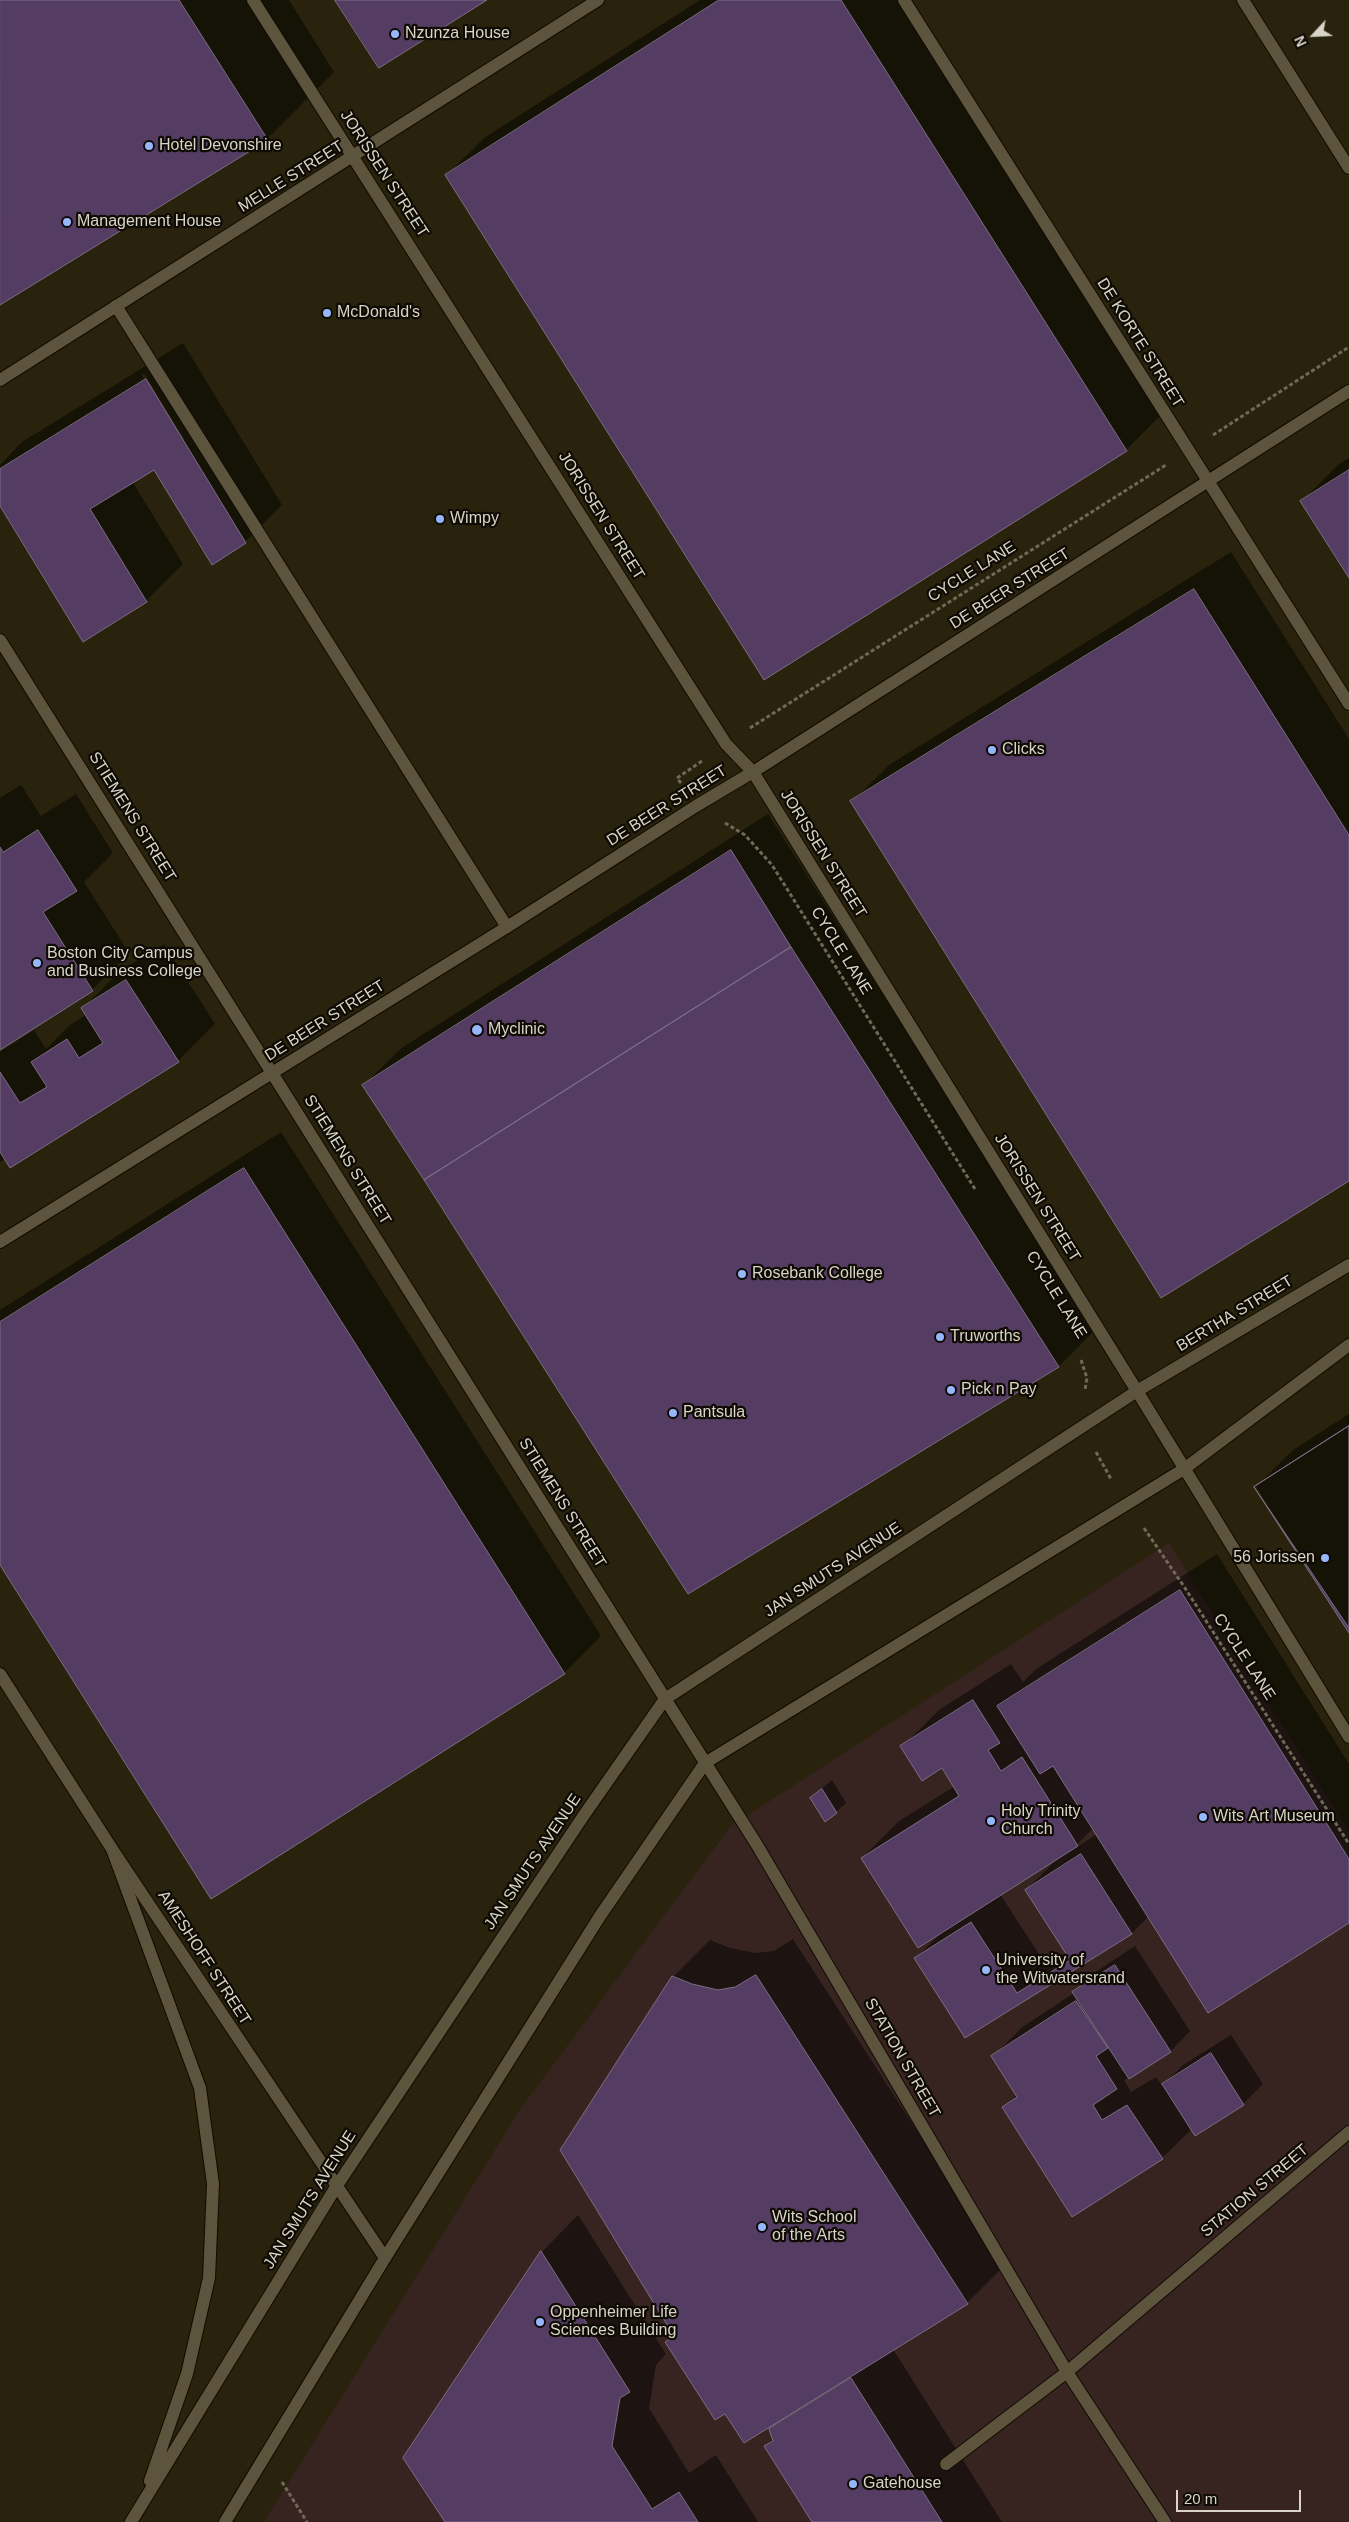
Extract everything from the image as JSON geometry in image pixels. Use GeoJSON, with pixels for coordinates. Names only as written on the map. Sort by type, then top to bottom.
{"type":"FeatureCollection","features":[{"type":"Feature","properties":{"kind":"main road","name":"JORISSEN STREET"},"geometry":{"type":"LineString","coordinates":[[253,0],[354,156],[726,744],[753,772],[1349,1737]]}},
{"type":"Feature","properties":{"kind":"main road","name":"MELLE STREET"},"geometry":{"type":"LineString","coordinates":[[0,380],[598,0]]}},
{"type":"Feature","properties":{"kind":"main road","name":"DE KORTE STREET"},"geometry":{"type":"LineString","coordinates":[[904,0],[1349,704]]}},
{"type":"Feature","properties":{"kind":"main road"},"geometry":{"type":"LineString","coordinates":[[1244,0],[1349,168]]}},
{"type":"Feature","properties":{"kind":"main road"},"geometry":{"type":"LineString","coordinates":[[116,306],[507,927]]}},
{"type":"Feature","properties":{"kind":"main road","name":"DE BEER STREET"},"geometry":{"type":"LineString","coordinates":[[0,1242],[753,772],[1349,392]]}},
{"type":"Feature","properties":{"kind":"main road","name":"STIEMENS STREET"},"geometry":{"type":"LineString","coordinates":[[0,640],[705,1762]]}},
{"type":"Feature","properties":{"kind":"main road","name":"BERTHA STREET"},"geometry":{"type":"LineString","coordinates":[[1137,1391],[1349,1265]]}},
{"type":"Feature","properties":{"kind":"main road"},"geometry":{"type":"LineString","coordinates":[[225,2522],[385,2258],[600,1916],[705,1762],[1184,1469],[1349,1345]]}},
{"type":"Feature","properties":{"kind":"main road","name":"JAN SMUTS AVENUE"},"geometry":{"type":"LineString","coordinates":[[130,2522],[336,2187],[573,1831],[665,1699],[1137,1391]]}},
{"type":"Feature","properties":{"kind":"main road","name":"AMESHOFF STREET"},"geometry":{"type":"LineString","coordinates":[[0,1674],[112,1849],[385,2258]]}},
{"type":"Feature","properties":{"kind":"main road","name":"STATION STREET"},"geometry":{"type":"LineString","coordinates":[[705,1762],[757,1845],[1067,2372],[1165,2522]]}},
{"type":"Feature","properties":{"kind":"main road"},"geometry":{"type":"LineString","coordinates":[[112,1849],[200,2088],[214,2184],[209,2278],[187,2374],[142,2505]]}},
{"type":"Feature","properties":{"kind":"main road","name":"STATION STREET"},"geometry":{"type":"LineString","coordinates":[[946,2464],[1067,2372],[1349,2132]]}},
{"type":"Feature","properties":{"kind":"path","name":"CYCLE LANE"},"geometry":{"type":"LineString","coordinates":[[977,1192],[772,865],[745,835],[696,806],[677,778],[726,744],[1349,347]]}},
{"type":"Feature","properties":{"kind":"path","name":"CYCLE LANE"},"geometry":{"type":"LineString","coordinates":[[1076,1351],[1087,1378],[1080,1408],[1082,1426],[1125,1505],[1153,1539],[1349,1844]]}},
{"type":"Feature","properties":{"kind":"path"},"geometry":{"type":"LineString","coordinates":[[265,2456],[308,2522]]}},
{"type":"Feature","properties":{"kind":"shaded area","name":"University of the Witwatersrand"},"geometry":{"type":"Polygon","coordinates":[[[1169,1543],[1349,1831],[1349,2522],[264,2522],[521,2108],[731,1826],[1169,1543]]]}},
{"type":"Feature","properties":{"kind":"building","name":"Management House"},"geometry":{"type":"Polygon","coordinates":[[[0,0],[179,0],[268,140],[0,305],[0,0]]]}},
{"type":"Feature","properties":{"kind":"building","name":"Nzunza House"},"geometry":{"type":"Polygon","coordinates":[[[335,0],[487,0],[379,68],[335,0]]]}},
{"type":"Feature","properties":{"kind":"building"},"geometry":{"type":"Polygon","coordinates":[[[719,0],[841,0],[1127,451],[764,680],[445,175],[719,0]]]}},
{"type":"Feature","properties":{"kind":"building"},"geometry":{"type":"Polygon","coordinates":[[[146,379],[246,543],[212,565],[154,470],[90,509],[147,602],[83,642],[0,506],[0,469],[146,379]]]}},
{"type":"Feature","properties":{"kind":"building"},"geometry":{"type":"Polygon","coordinates":[[[1349,470],[1349,578],[1300,501],[1349,470]]]}},
{"type":"Feature","properties":{"kind":"building"},"geometry":{"type":"Polygon","coordinates":[[[1194,589],[1349,835],[1349,1181],[1161,1298],[850,801],[1194,589]]]}},
{"type":"Feature","properties":{"kind":"building","name":"Boston City Campus and Business College"},"geometry":{"type":"Polygon","coordinates":[[[38,830],[77,891],[43,912],[93,991],[0,1050],[0,847],[3,852],[38,830]]]}},
{"type":"Feature","properties":{"kind":"building"},"geometry":{"type":"Polygon","coordinates":[[[731,850],[791,947],[424,1180],[362,1085],[731,850]]]}},
{"type":"Feature","properties":{"kind":"building","name":"Rosebank College"},"geometry":{"type":"Polygon","coordinates":[[[791,947],[1059,1367],[688,1594],[424,1180],[791,947]]]}},
{"type":"Feature","properties":{"kind":"building"},"geometry":{"type":"Polygon","coordinates":[[[126,980],[179,1062],[10,1168],[0,1152],[0,1072],[20,1103],[47,1087],[31,1062],[67,1039],[79,1058],[103,1043],[81,1008],[126,980]]]}},
{"type":"Feature","properties":{"kind":"building"},"geometry":{"type":"Polygon","coordinates":[[[244,1168],[565,1674],[211,1899],[0,1565],[0,1322],[244,1168]]]}},
{"type":"Feature","properties":{"kind":"building","name":"56 Jorissen"},"geometry":{"type":"Polygon","coordinates":[[[1349,1426],[1349,1633],[1254,1487],[1349,1426]]]}},
{"type":"Feature","properties":{"kind":"building","name":"56 Jorissen"},"geometry":{"type":"Polygon","coordinates":[[[1349,1426],[1349,1628],[1254,1487],[1349,1426]]]}},
{"type":"Feature","properties":{"kind":"building","name":"Wits Art Museum"},"geometry":{"type":"Polygon","coordinates":[[[1180,1590],[1349,1859],[1349,1923],[1208,2013],[1053,1766],[1040,1774],[997,1706],[1180,1590]]]}},
{"type":"Feature","properties":{"kind":"building","name":"Holy Trinity Church"},"geometry":{"type":"Polygon","coordinates":[[[973,1700],[1000,1743],[988,1750],[1001,1771],[1022,1757],[1078,1846],[918,1948],[861,1858],[959,1796],[942,1768],[922,1781],[900,1746],[973,1700]]]}},
{"type":"Feature","properties":{"kind":"building"},"geometry":{"type":"Polygon","coordinates":[[[822,1789],[837,1813],[825,1822],[810,1798],[822,1789]]]}},
{"type":"Feature","properties":{"kind":"building"},"geometry":{"type":"Polygon","coordinates":[[[1081,1854],[1132,1934],[965,2038],[914,1958],[971,1922],[1017,1993],[1070,1960],[1025,1890],[1081,1854]]]}},
{"type":"Feature","properties":{"kind":"building"},"geometry":{"type":"Polygon","coordinates":[[[1115,1965],[1171,2052],[1129,2079],[1072,1992],[1115,1965]]]}},
{"type":"Feature","properties":{"kind":"building","name":"Wits School of the Arts"},"geometry":{"type":"Polygon","coordinates":[[[756,1975],[968,2304],[744,2443],[725,2414],[715,2420],[665,2342],[674,2336],[560,2150],[672,1976],[692,1984],[718,1990],[735,1987],[756,1975]]]}},
{"type":"Feature","properties":{"kind":"building"},"geometry":{"type":"Polygon","coordinates":[[[1076,2001],[1108,2048],[1096,2056],[1117,2089],[1093,2105],[1102,2120],[1127,2105],[1163,2159],[1072,2217],[1002,2107],[1017,2097],[991,2056],[1076,2001]]]}},
{"type":"Feature","properties":{"kind":"building"},"geometry":{"type":"Polygon","coordinates":[[[1211,2053],[1244,2105],[1195,2136],[1162,2084],[1211,2053]]]}},
{"type":"Feature","properties":{"kind":"building","name":"Oppenheimer Life Sciences Building"},"geometry":{"type":"Polygon","coordinates":[[[541,2251],[630,2392],[620,2398],[612,2446],[652,2509],[679,2492],[698,2522],[445,2522],[403,2458],[541,2251]]]}},
{"type":"Feature","properties":{"kind":"building","name":"Gatehouse"},"geometry":{"type":"Polygon","coordinates":[[[851,2378],[942,2522],[812,2522],[764,2446],[773,2441],[769,2429],[851,2378]]]}},
{"type":"Feature","properties":{"kind":"place","name":"Nzunza House"},"geometry":{"type":"Point","coordinates":[395,34]}},
{"type":"Feature","properties":{"kind":"place","name":"Hotel Devonshire"},"geometry":{"type":"Point","coordinates":[149,146]}},
{"type":"Feature","properties":{"kind":"place","name":"Management House"},"geometry":{"type":"Point","coordinates":[67,222]}},
{"type":"Feature","properties":{"kind":"place","name":"McDonald's"},"geometry":{"type":"Point","coordinates":[327,313]}},
{"type":"Feature","properties":{"kind":"place","name":"Wimpy"},"geometry":{"type":"Point","coordinates":[440,519]}},
{"type":"Feature","properties":{"kind":"place","name":"Clicks"},"geometry":{"type":"Point","coordinates":[992,750]}},
{"type":"Feature","properties":{"kind":"place","name":"Boston City Campus and Business College"},"geometry":{"type":"Point","coordinates":[37,963]}},
{"type":"Feature","properties":{"kind":"place","name":"Myclinic"},"geometry":{"type":"Point","coordinates":[477,1030]}},
{"type":"Feature","properties":{"kind":"place","name":"Rosebank College"},"geometry":{"type":"Point","coordinates":[742,1274]}},
{"type":"Feature","properties":{"kind":"place","name":"Truworths"},"geometry":{"type":"Point","coordinates":[940,1337]}},
{"type":"Feature","properties":{"kind":"place","name":"Pick n Pay"},"geometry":{"type":"Point","coordinates":[951,1390]}},
{"type":"Feature","properties":{"kind":"place","name":"Pantsula"},"geometry":{"type":"Point","coordinates":[673,1413]}},
{"type":"Feature","properties":{"kind":"place","name":"56 Jorissen"},"geometry":{"type":"Point","coordinates":[1325,1558]}},
{"type":"Feature","properties":{"kind":"place","name":"Wits Art Museum"},"geometry":{"type":"Point","coordinates":[1203,1817]}},
{"type":"Feature","properties":{"kind":"place","name":"Holy Trinity Church"},"geometry":{"type":"Point","coordinates":[991,1821]}},
{"type":"Feature","properties":{"kind":"place","name":"University of the Witwatersrand"},"geometry":{"type":"Point","coordinates":[986,1970]}},
{"type":"Feature","properties":{"kind":"place","name":"Wits School of the Arts"},"geometry":{"type":"Point","coordinates":[762,2227]}},
{"type":"Feature","properties":{"kind":"place","name":"Oppenheimer Life Sciences Building"},"geometry":{"type":"Point","coordinates":[540,2322]}},
{"type":"Feature","properties":{"kind":"place","name":"Gatehouse"},"geometry":{"type":"Point","coordinates":[853,2484]}}]}
